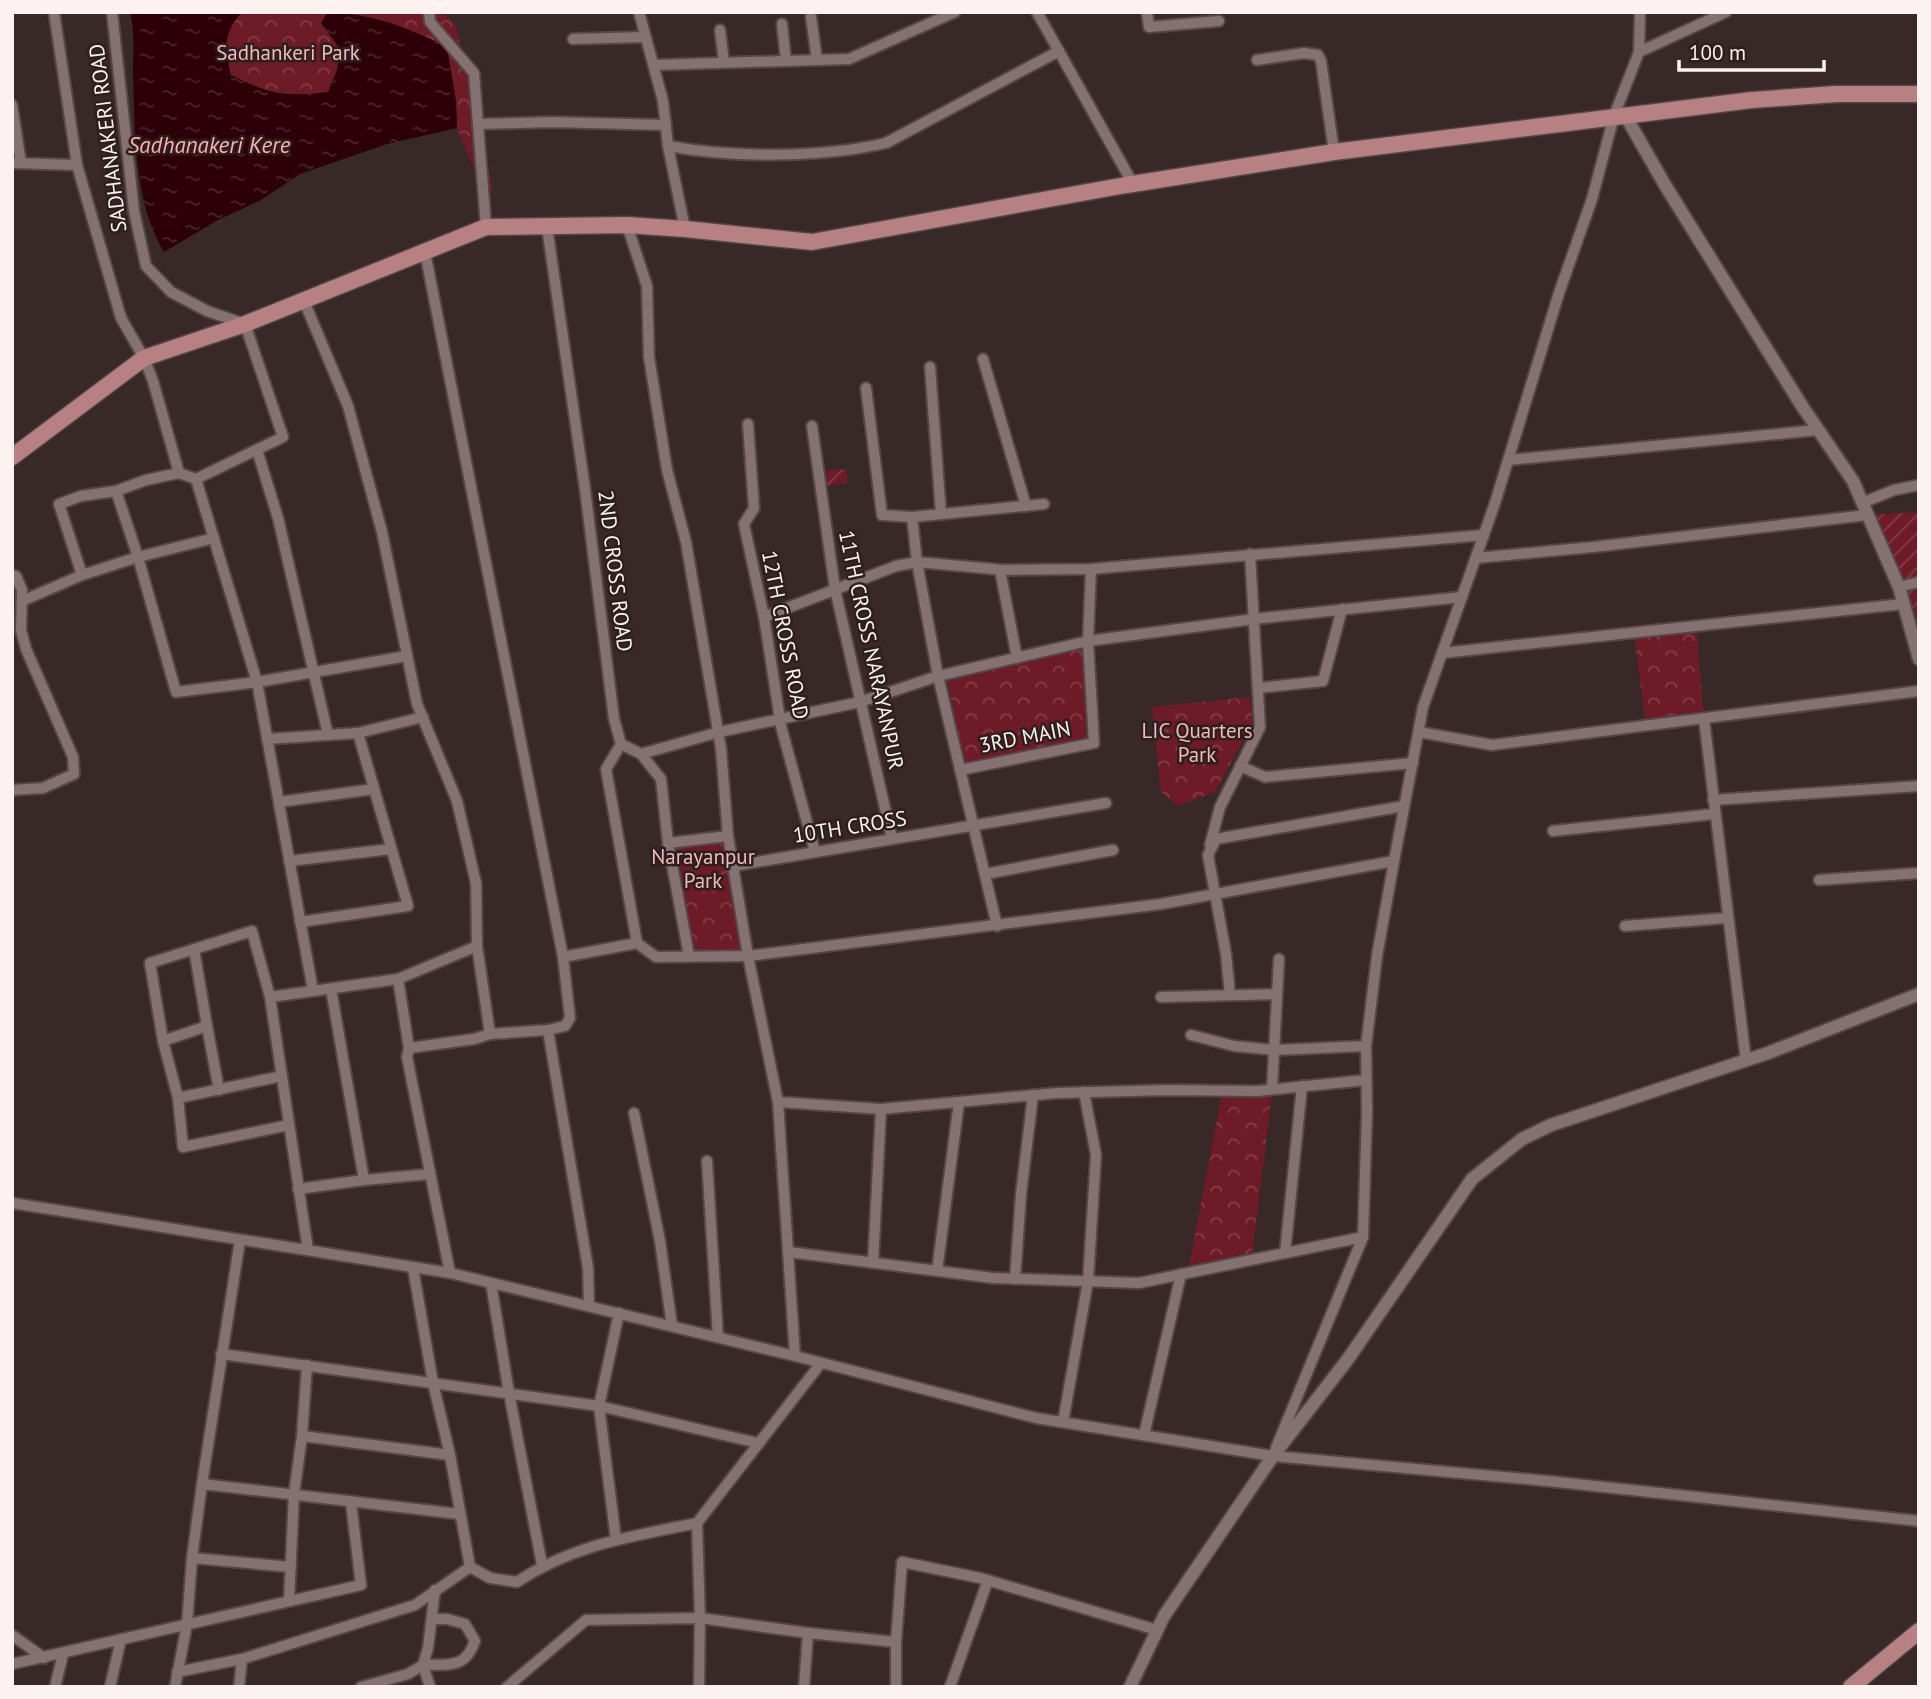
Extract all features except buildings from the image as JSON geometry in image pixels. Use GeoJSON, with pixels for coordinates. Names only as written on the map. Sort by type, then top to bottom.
{"type":"FeatureCollection","features":[{"type":"Feature","properties":{"kind":"main road"},"geometry":{"type":"LineString","coordinates":[[12,457],[145,358],[245,324],[486,227],[627,225],[812,242],[1133,184],[1334,152],[1752,100],[1815,95],[1919,94]]}},
{"type":"Feature","properties":{"kind":"main road"},"geometry":{"type":"LineString","coordinates":[[1851,1687],[1919,1631]]}},
{"type":"Feature","properties":{"kind":"street"},"geometry":{"type":"LineString","coordinates":[[54,12],[77,165],[121,318],[145,358],[179,472]]}},
{"type":"Feature","properties":{"kind":"street","name":"SADHANAKERI ROAD"},"geometry":{"type":"LineString","coordinates":[[112,12],[134,211],[146,265],[171,292],[207,311],[245,324]]}},
{"type":"Feature","properties":{"kind":"street"},"geometry":{"type":"LineString","coordinates":[[429,12],[430,22],[474,73],[486,227]]}},
{"type":"Feature","properties":{"kind":"street"},"geometry":{"type":"LineString","coordinates":[[639,12],[663,101],[668,146],[685,229]]}},
{"type":"Feature","properties":{"kind":"street"},"geometry":{"type":"LineString","coordinates":[[654,65],[849,59],[956,12]]}},
{"type":"Feature","properties":{"kind":"street"},"geometry":{"type":"LineString","coordinates":[[1037,12],[1133,184]]}},
{"type":"Feature","properties":{"kind":"street"},"geometry":{"type":"LineString","coordinates":[[1147,12],[1149,27],[1219,21]]}},
{"type":"Feature","properties":{"kind":"street"},"geometry":{"type":"LineString","coordinates":[[1273,1456],[1363,1237],[1366,1046],[1377,956],[1423,707],[1484,535],[1556,303],[1639,52],[1640,12]]}},
{"type":"Feature","properties":{"kind":"street"},"geometry":{"type":"LineString","coordinates":[[1639,52],[1726,12]]}},
{"type":"Feature","properties":{"kind":"street"},"geometry":{"type":"LineString","coordinates":[[811,17],[817,60]]}},
{"type":"Feature","properties":{"kind":"street"},"geometry":{"type":"LineString","coordinates":[[782,24],[786,61]]}},
{"type":"Feature","properties":{"kind":"street"},"geometry":{"type":"LineString","coordinates":[[720,30],[724,62]]}},
{"type":"Feature","properties":{"kind":"street"},"geometry":{"type":"LineString","coordinates":[[573,39],[644,37]]}},
{"type":"Feature","properties":{"kind":"street"},"geometry":{"type":"LineString","coordinates":[[668,146],[701,152],[806,154],[862,149],[886,143],[1059,51]]}},
{"type":"Feature","properties":{"kind":"street"},"geometry":{"type":"LineString","coordinates":[[1257,60],[1304,53],[1318,55],[1334,152]]}},
{"type":"Feature","properties":{"kind":"street"},"geometry":{"type":"LineString","coordinates":[[12,105],[16,163],[77,165]]}},
{"type":"Feature","properties":{"kind":"street"},"geometry":{"type":"LineString","coordinates":[[1619,116],[1853,481],[1899,587],[1918,652]]}},
{"type":"Feature","properties":{"kind":"street"},"geometry":{"type":"LineString","coordinates":[[478,124],[553,122],[666,125]]}},
{"type":"Feature","properties":{"kind":"street"},"geometry":{"type":"LineString","coordinates":[[627,225],[648,286],[649,357],[667,470],[686,542],[719,732],[728,836],[748,956],[778,1102],[795,1356]]}},
{"type":"Feature","properties":{"kind":"street","name":"2ND CROSS ROAD"},"geometry":{"type":"LineString","coordinates":[[547,226],[585,489],[614,719],[621,744]]}},
{"type":"Feature","properties":{"kind":"street"},"geometry":{"type":"LineString","coordinates":[[409,1048],[474,1039],[490,1034],[548,1030],[565,1026],[570,1018],[564,957],[425,252]]}},
{"type":"Feature","properties":{"kind":"street"},"geometry":{"type":"LineString","coordinates":[[304,301],[348,406],[382,531],[417,704],[459,813],[476,883],[477,946],[490,1034]]}},
{"type":"Feature","properties":{"kind":"street"},"geometry":{"type":"LineString","coordinates":[[82,575],[59,504],[81,496],[116,491],[179,472],[196,479],[283,437],[245,324]]}},
{"type":"Feature","properties":{"kind":"street"},"geometry":{"type":"LineString","coordinates":[[983,359],[1026,506]]}},
{"type":"Feature","properties":{"kind":"street"},"geometry":{"type":"LineString","coordinates":[[930,367],[941,514]]}},
{"type":"Feature","properties":{"kind":"street"},"geometry":{"type":"LineString","coordinates":[[866,388],[882,515],[912,517],[1044,504]]}},
{"type":"Feature","properties":{"kind":"street","name":"12TH CROSS ROAD"},"geometry":{"type":"LineString","coordinates":[[748,424],[754,508],[744,524],[764,617],[780,720],[816,852]]}},
{"type":"Feature","properties":{"kind":"street","name":"11TH CROSS NARAYANPUR"},"geometry":{"type":"LineString","coordinates":[[812,426],[835,589],[892,839]]}},
{"type":"Feature","properties":{"kind":"street"},"geometry":{"type":"LineString","coordinates":[[1508,460],[1818,430]]}},
{"type":"Feature","properties":{"kind":"street"},"geometry":{"type":"LineString","coordinates":[[257,450],[278,518],[328,735]]}},
{"type":"Feature","properties":{"kind":"street"},"geometry":{"type":"LineString","coordinates":[[196,479],[257,682],[313,991]]}},
{"type":"Feature","properties":{"kind":"street"},"geometry":{"type":"LineString","coordinates":[[1476,558],[1593,547],[1865,509],[1894,490],[1919,485]]}},
{"type":"Feature","properties":{"kind":"street"},"geometry":{"type":"LineString","coordinates":[[116,491],[138,557],[176,692],[257,682],[407,656]]}},
{"type":"Feature","properties":{"kind":"street"},"geometry":{"type":"LineString","coordinates":[[912,517],[938,676],[998,926]]}},
{"type":"Feature","properties":{"kind":"street"},"geometry":{"type":"LineString","coordinates":[[764,617],[896,566],[918,562],[1000,570],[1091,569],[1484,535]]}},
{"type":"Feature","properties":{"kind":"street"},"geometry":{"type":"LineString","coordinates":[[22,601],[82,575],[138,557],[214,538]]}},
{"type":"Feature","properties":{"kind":"street"},"geometry":{"type":"LineString","coordinates":[[1230,995],[1208,855],[1220,807],[1260,727],[1250,554]]}},
{"type":"Feature","properties":{"kind":"street"},"geometry":{"type":"LineString","coordinates":[[1088,641],[1091,569]]}},
{"type":"Feature","properties":{"kind":"street"},"geometry":{"type":"LineString","coordinates":[[1000,570],[1017,658]]}},
{"type":"Feature","properties":{"kind":"street"},"geometry":{"type":"LineString","coordinates":[[12,575],[16,576],[22,590],[21,630],[26,649],[73,757],[74,774],[43,788],[12,790]]}},
{"type":"Feature","properties":{"kind":"street"},"geometry":{"type":"LineString","coordinates":[[1899,587],[1919,582]]}},
{"type":"Feature","properties":{"kind":"street"},"geometry":{"type":"LineString","coordinates":[[641,754],[719,732],[860,702],[938,676],[1088,641],[1254,619],[1462,597]]}},
{"type":"Feature","properties":{"kind":"street"},"geometry":{"type":"LineString","coordinates":[[1442,653],[1903,604]]}},
{"type":"Feature","properties":{"kind":"street"},"geometry":{"type":"LineString","coordinates":[[1258,688],[1323,681],[1342,609]]}},
{"type":"Feature","properties":{"kind":"street","name":"3RD MAIN"},"geometry":{"type":"LineString","coordinates":[[960,770],[1094,743],[1088,641]]}},
{"type":"Feature","properties":{"kind":"street"},"geometry":{"type":"LineString","coordinates":[[1419,732],[1492,745],[1919,691]]}},
{"type":"Feature","properties":{"kind":"street"},"geometry":{"type":"LineString","coordinates":[[267,739],[358,733],[423,718]]}},
{"type":"Feature","properties":{"kind":"street"},"geometry":{"type":"LineString","coordinates":[[1704,719],[1746,1061]]}},
{"type":"Feature","properties":{"kind":"street"},"geometry":{"type":"LineString","coordinates":[[300,922],[408,905],[358,733]]}},
{"type":"Feature","properties":{"kind":"street"},"geometry":{"type":"LineString","coordinates":[[689,956],[668,843],[660,779],[641,754],[621,744],[606,769],[637,943],[656,957],[748,956],[998,926],[1216,894],[1394,861]]}},
{"type":"Feature","properties":{"kind":"street"},"geometry":{"type":"LineString","coordinates":[[1240,766],[1265,777],[1413,763]]}},
{"type":"Feature","properties":{"kind":"street"},"geometry":{"type":"LineString","coordinates":[[1713,800],[1919,786]]}},
{"type":"Feature","properties":{"kind":"street"},"geometry":{"type":"LineString","coordinates":[[279,802],[374,789]]}},
{"type":"Feature","properties":{"kind":"street","name":"10TH CROSS"},"geometry":{"type":"LineString","coordinates":[[733,866],[1105,803]]}},
{"type":"Feature","properties":{"kind":"street"},"geometry":{"type":"LineString","coordinates":[[1208,855],[1216,839],[1235,834],[1404,806]]}},
{"type":"Feature","properties":{"kind":"street"},"geometry":{"type":"LineString","coordinates":[[1553,831],[1714,814]]}},
{"type":"Feature","properties":{"kind":"street"},"geometry":{"type":"LineString","coordinates":[[668,843],[728,836]]}},
{"type":"Feature","properties":{"kind":"street"},"geometry":{"type":"LineString","coordinates":[[289,861],[391,849]]}},
{"type":"Feature","properties":{"kind":"street"},"geometry":{"type":"LineString","coordinates":[[985,874],[1114,850]]}},
{"type":"Feature","properties":{"kind":"street"},"geometry":{"type":"LineString","coordinates":[[1819,880],[1919,873]]}},
{"type":"Feature","properties":{"kind":"street"},"geometry":{"type":"LineString","coordinates":[[1625,926],[1727,918]]}},
{"type":"Feature","properties":{"kind":"street"},"geometry":{"type":"LineString","coordinates":[[289,1125],[183,1147],[178,1098],[163,1041],[150,963],[252,931],[270,997],[308,1250]]}},
{"type":"Feature","properties":{"kind":"street"},"geometry":{"type":"LineString","coordinates":[[564,957],[637,943]]}},
{"type":"Feature","properties":{"kind":"street"},"geometry":{"type":"LineString","coordinates":[[270,997],[398,979],[477,946]]}},
{"type":"Feature","properties":{"kind":"street"},"geometry":{"type":"LineString","coordinates":[[194,950],[219,1090]]}},
{"type":"Feature","properties":{"kind":"street"},"geometry":{"type":"LineString","coordinates":[[1272,1089],[1279,959]]}},
{"type":"Feature","properties":{"kind":"street"},"geometry":{"type":"LineString","coordinates":[[398,979],[409,1048],[407,1057],[450,1273]]}},
{"type":"Feature","properties":{"kind":"street"},"geometry":{"type":"LineString","coordinates":[[331,989],[364,1180]]}},
{"type":"Feature","properties":{"kind":"street"},"geometry":{"type":"LineString","coordinates":[[1161,997],[1277,994]]}},
{"type":"Feature","properties":{"kind":"street"},"geometry":{"type":"LineString","coordinates":[[1130,1687],[1164,1616],[1273,1456],[1348,1359],[1472,1179],[1522,1139],[1550,1125],[1746,1061],[1919,994]]}},
{"type":"Feature","properties":{"kind":"street"},"geometry":{"type":"LineString","coordinates":[[163,1041],[207,1026]]}},
{"type":"Feature","properties":{"kind":"street"},"geometry":{"type":"LineString","coordinates":[[548,1030],[588,1268],[589,1306]]}},
{"type":"Feature","properties":{"kind":"street"},"geometry":{"type":"LineString","coordinates":[[1191,1035],[1234,1046],[1275,1050],[1366,1046]]}},
{"type":"Feature","properties":{"kind":"street"},"geometry":{"type":"LineString","coordinates":[[178,1098],[282,1076]]}},
{"type":"Feature","properties":{"kind":"street"},"geometry":{"type":"LineString","coordinates":[[778,1102],[881,1109],[1033,1095],[1272,1089],[1366,1080]]}},
{"type":"Feature","properties":{"kind":"street"},"geometry":{"type":"LineString","coordinates":[[1285,1253],[1302,1086]]}},
{"type":"Feature","properties":{"kind":"street"},"geometry":{"type":"LineString","coordinates":[[1063,1422],[1088,1281],[1096,1155],[1084,1092]]}},
{"type":"Feature","properties":{"kind":"street"},"geometry":{"type":"LineString","coordinates":[[1015,1279],[1021,1194],[1033,1095]]}},
{"type":"Feature","properties":{"kind":"street"},"geometry":{"type":"LineString","coordinates":[[937,1271],[959,1102]]}},
{"type":"Feature","properties":{"kind":"street"},"geometry":{"type":"LineString","coordinates":[[873,1263],[881,1109]]}},
{"type":"Feature","properties":{"kind":"street"},"geometry":{"type":"LineString","coordinates":[[634,1112],[660,1241],[672,1326]]}},
{"type":"Feature","properties":{"kind":"street"},"geometry":{"type":"LineString","coordinates":[[707,1161],[718,1337]]}},
{"type":"Feature","properties":{"kind":"street"},"geometry":{"type":"LineString","coordinates":[[299,1189],[430,1174]]}},
{"type":"Feature","properties":{"kind":"street"},"geometry":{"type":"LineString","coordinates":[[12,1203],[450,1273],[795,1356],[1036,1418],[1273,1456],[1548,1481],[1919,1521]]}},
{"type":"Feature","properties":{"kind":"street"},"geometry":{"type":"LineString","coordinates":[[789,1252],[1015,1279],[1139,1283],[1363,1237]]}},
{"type":"Feature","properties":{"kind":"street"},"geometry":{"type":"LineString","coordinates":[[175,1687],[187,1624],[202,1484],[240,1240]]}},
{"type":"Feature","properties":{"kind":"street"},"geometry":{"type":"LineString","coordinates":[[413,1268],[470,1567],[490,1578],[517,1582],[542,1565],[567,1554],[616,1540],[697,1523]]}},
{"type":"Feature","properties":{"kind":"street"},"geometry":{"type":"LineString","coordinates":[[1144,1435],[1181,1274]]}},
{"type":"Feature","properties":{"kind":"street"},"geometry":{"type":"LineString","coordinates":[[491,1283],[542,1565]]}},
{"type":"Feature","properties":{"kind":"street"},"geometry":{"type":"LineString","coordinates":[[616,1540],[598,1406],[619,1313]]}},
{"type":"Feature","properties":{"kind":"street"},"geometry":{"type":"LineString","coordinates":[[221,1354],[598,1406],[758,1443]]}},
{"type":"Feature","properties":{"kind":"street"},"geometry":{"type":"LineString","coordinates":[[699,1687],[697,1523],[821,1363]]}},
{"type":"Feature","properties":{"kind":"street"},"geometry":{"type":"LineString","coordinates":[[289,1601],[294,1494],[302,1436],[307,1365]]}},
{"type":"Feature","properties":{"kind":"street"},"geometry":{"type":"LineString","coordinates":[[302,1436],[450,1455]]}},
{"type":"Feature","properties":{"kind":"street"},"geometry":{"type":"LineString","coordinates":[[202,1484],[459,1514]]}},
{"type":"Feature","properties":{"kind":"street"},"geometry":{"type":"LineString","coordinates":[[12,1664],[361,1585],[351,1503]]}},
{"type":"Feature","properties":{"kind":"street"},"geometry":{"type":"LineString","coordinates":[[192,1558],[292,1567]]}},
{"type":"Feature","properties":{"kind":"street"},"geometry":{"type":"LineString","coordinates":[[896,1687],[896,1642],[902,1562],[988,1580],[1157,1630]]}},
{"type":"Feature","properties":{"kind":"street"},"geometry":{"type":"LineString","coordinates":[[177,1672],[243,1659],[415,1605],[470,1567]]}},
{"type":"Feature","properties":{"kind":"street"},"geometry":{"type":"LineString","coordinates":[[950,1687],[988,1580]]}},
{"type":"Feature","properties":{"kind":"street"},"geometry":{"type":"LineString","coordinates":[[430,1687],[424,1665],[435,1590]]}},
{"type":"Feature","properties":{"kind":"street"},"geometry":{"type":"LineString","coordinates":[[507,1687],[586,1620],[700,1618],[896,1642]]}},
{"type":"Feature","properties":{"kind":"street"},"geometry":{"type":"LineString","coordinates":[[361,1687],[408,1674],[424,1665],[459,1663],[470,1655],[475,1641],[465,1624],[447,1619],[432,1619]]}},
{"type":"Feature","properties":{"kind":"street"},"geometry":{"type":"LineString","coordinates":[[804,1687],[808,1633]]}},
{"type":"Feature","properties":{"kind":"street"},"geometry":{"type":"LineString","coordinates":[[12,1636],[44,1658]]}},
{"type":"Feature","properties":{"kind":"street"},"geometry":{"type":"LineString","coordinates":[[110,1687],[121,1639]]}},
{"type":"Feature","properties":{"kind":"street"},"geometry":{"type":"LineString","coordinates":[[55,1687],[63,1654]]}},
{"type":"Feature","properties":{"kind":"street"},"geometry":{"type":"LineString","coordinates":[[239,1687],[243,1659]]}},
{"type":"Feature","properties":{"kind":"green space","name":"Sadhankeri Park"},"geometry":{"type":"Polygon","coordinates":[[[242,12],[346,12],[327,13],[321,23],[340,49],[337,70],[328,92],[278,93],[231,75],[227,57],[228,34],[242,12]]]}},
{"type":"Feature","properties":{"kind":"green space","name":"Sadhankeri Park"},"geometry":{"type":"Polygon","coordinates":[[[351,12],[443,12],[456,26],[493,190],[484,192],[457,128],[456,100],[351,12]]]}},
{"type":"Feature","properties":{"kind":"green space"},"geometry":{"type":"Polygon","coordinates":[[[846,469],[847,483],[824,486],[822,471],[846,469]]]}},
{"type":"Feature","properties":{"kind":"green space"},"geometry":{"type":"Polygon","coordinates":[[[1919,512],[1919,659],[1868,515],[1919,512]]]}},
{"type":"Feature","properties":{"kind":"green space"},"geometry":{"type":"Polygon","coordinates":[[[1696,626],[1704,719],[1646,726],[1634,633],[1696,626]]]}},
{"type":"Feature","properties":{"kind":"green space"},"geometry":{"type":"Polygon","coordinates":[[[1083,647],[1088,739],[965,763],[947,680],[1083,647]]]}},
{"type":"Feature","properties":{"kind":"green space","name":"LIC Quarters Park"},"geometry":{"type":"Polygon","coordinates":[[[1250,697],[1253,722],[1215,792],[1178,806],[1161,792],[1152,707],[1250,697]]]}},
{"type":"Feature","properties":{"kind":"green space","name":"Narayanpur Park"},"geometry":{"type":"Polygon","coordinates":[[[728,836],[748,956],[689,956],[668,843],[728,836]]]}},
{"type":"Feature","properties":{"kind":"green space"},"geometry":{"type":"Polygon","coordinates":[[[1222,1093],[1272,1094],[1252,1255],[1189,1266],[1222,1093]]]}},
{"type":"Feature","properties":{"kind":"water","name":"Sadhanakeri Kere"},"geometry":{"type":"Polygon","coordinates":[[[130,12],[242,12],[228,34],[227,57],[231,75],[257,87],[288,94],[328,92],[337,70],[340,49],[321,23],[327,13],[358,15],[403,28],[447,47],[456,101],[457,128],[387,144],[300,174],[261,200],[216,221],[164,252],[146,210],[141,188],[134,118],[133,34],[130,12]]]}}]}
